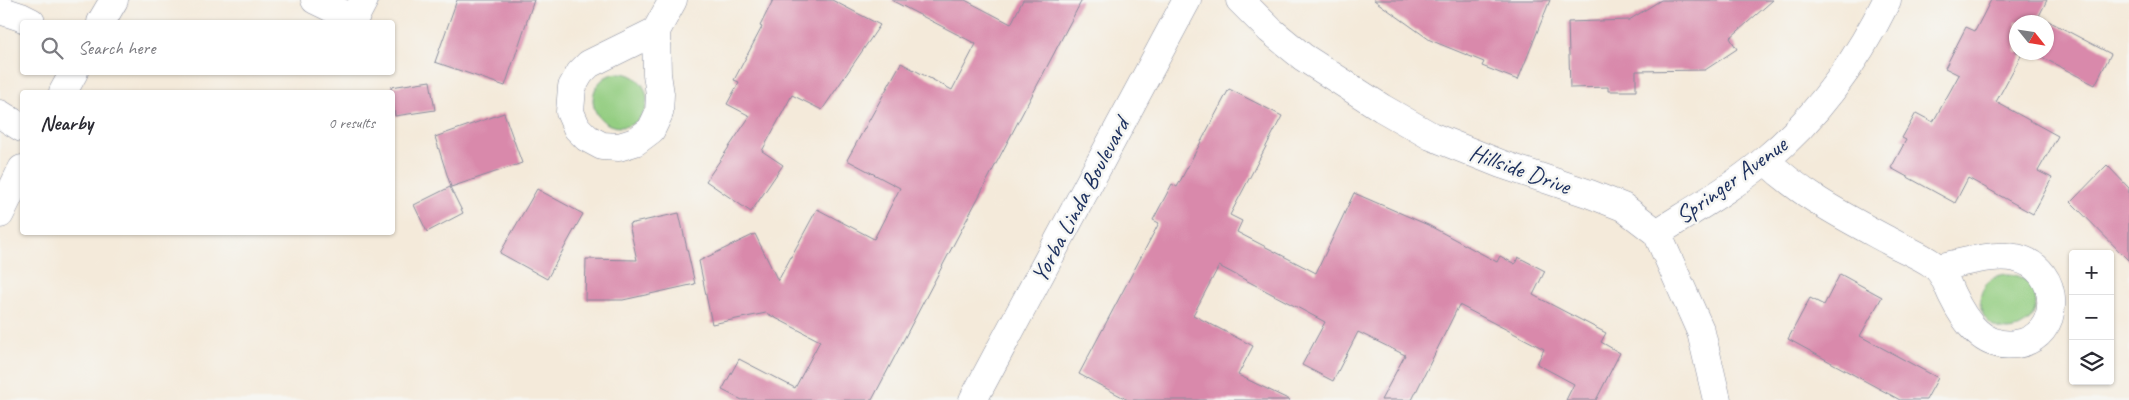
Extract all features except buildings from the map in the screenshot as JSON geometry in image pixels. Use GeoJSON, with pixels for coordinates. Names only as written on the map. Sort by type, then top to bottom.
{"type":"FeatureCollection","features":[{"type":"Feature","properties":{"kind":"street"},"geometry":{"type":"LineString","coordinates":[[103,20],[114,0]]}},
{"type":"Feature","properties":{"kind":"street"},"geometry":{"type":"LineString","coordinates":[[315,0],[354,19],[364,0]]}},
{"type":"Feature","properties":{"kind":"street"},"geometry":{"type":"LineString","coordinates":[[656,31],[673,0]]}},
{"type":"Feature","properties":{"kind":"street","name":"Yorba Linda Boulevard"},"geometry":{"type":"LineString","coordinates":[[976,399],[1188,0]]}},
{"type":"Feature","properties":{"kind":"street","name":"Springer Avenue"},"geometry":{"type":"LineString","coordinates":[[1657,233],[1765,160],[1823,102],[1853,60],[1887,0]]}},
{"type":"Feature","properties":{"kind":"street","name":"Hillside Drive"},"geometry":{"type":"LineString","coordinates":[[1247,2],[1270,30],[1303,57],[1340,82],[1422,131],[1501,164],[1623,207],[1657,233],[1701,332],[1717,400]]}},
{"type":"Feature","properties":{"kind":"street"},"geometry":{"type":"LineString","coordinates":[[0,10],[28,20]]}},
{"type":"Feature","properties":{"kind":"street"},"geometry":{"type":"LineString","coordinates":[[64,90],[72,75]]}},
{"type":"Feature","properties":{"kind":"street"},"geometry":{"type":"LineString","coordinates":[[0,114],[20,127]]}},
{"type":"Feature","properties":{"kind":"street"},"geometry":{"type":"LineString","coordinates":[[1765,160],[1787,181],[1815,201],[1938,268]]}},
{"type":"Feature","properties":{"kind":"street"},"geometry":{"type":"LineString","coordinates":[[0,214],[20,173]]}},
{"type":"Feature","properties":{"kind":"green space"},"geometry":{"type":"Polygon","coordinates":[[[615,73],[625,73],[635,77],[643,85],[647,100],[643,115],[635,123],[625,127],[615,127],[605,123],[597,115],[593,105],[593,95],[597,85],[605,77],[615,73]]]}},
{"type":"Feature","properties":{"kind":"green space"},"geometry":{"type":"Polygon","coordinates":[[[2008,274],[2023,279],[2031,287],[2036,302],[2031,317],[2023,325],[2008,330],[1993,325],[1985,317],[1980,302],[1985,287],[1993,279],[2008,274]]]}}]}
